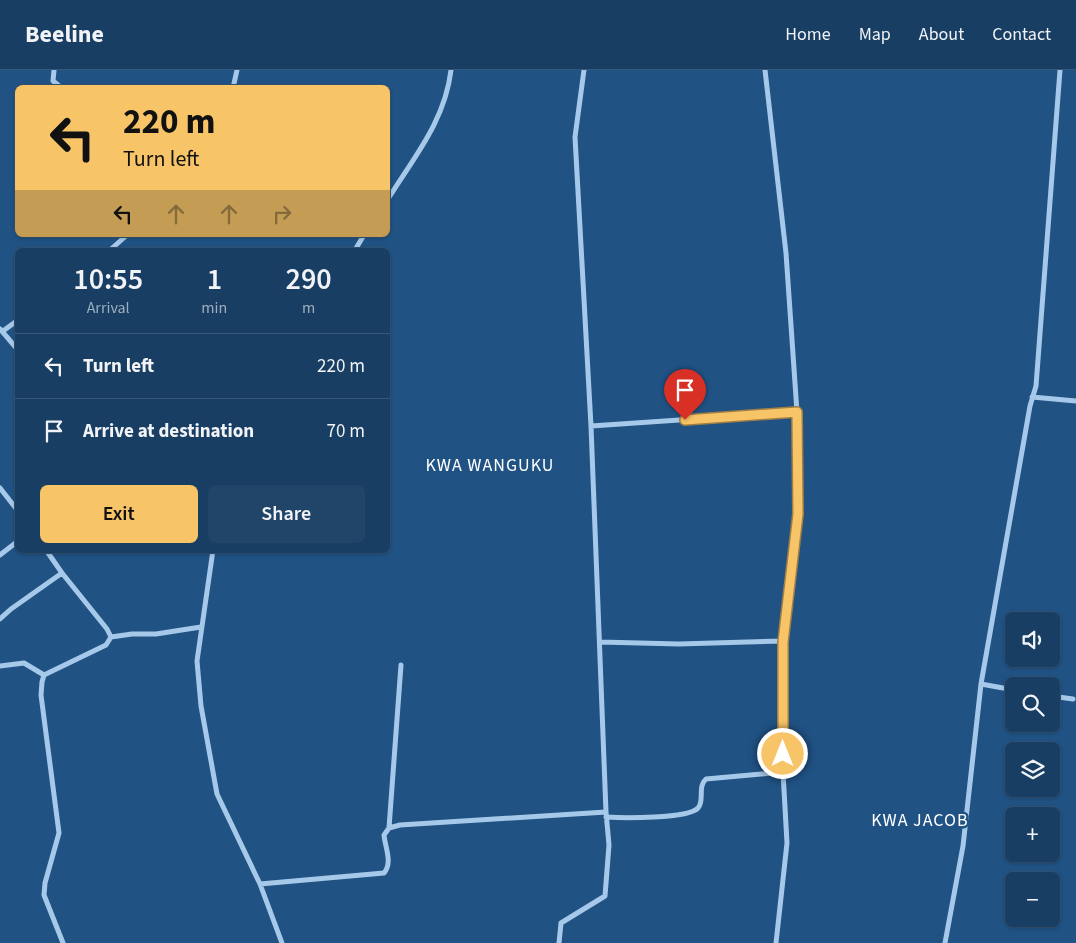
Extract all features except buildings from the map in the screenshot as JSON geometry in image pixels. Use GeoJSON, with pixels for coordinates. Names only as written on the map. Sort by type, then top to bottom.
{"type":"FeatureCollection","features":[{"type":"Feature","properties":{"kind":"street"},"geometry":{"type":"LineString","coordinates":[[54,70],[53,81],[58,85]]}},
{"type":"Feature","properties":{"kind":"street"},"geometry":{"type":"LineString","coordinates":[[234,85],[237,70]]}},
{"type":"Feature","properties":{"kind":"street"},"geometry":{"type":"LineString","coordinates":[[390,196],[437,122],[444,105],[451,70]]}},
{"type":"Feature","properties":{"kind":"street"},"geometry":{"type":"LineString","coordinates":[[559,943],[561,923],[605,896],[609,845],[606,815],[591,426],[575,136],[584,70]]}},
{"type":"Feature","properties":{"kind":"street"},"geometry":{"type":"LineString","coordinates":[[765,70],[786,253],[797,412],[798,514],[783,642],[783,772],[787,842],[776,943]]}},
{"type":"Feature","properties":{"kind":"street"},"geometry":{"type":"LineString","coordinates":[[945,943],[962,846],[981,684],[1032,397],[1036,386],[1060,70]]}},
{"type":"Feature","properties":{"kind":"street"},"geometry":{"type":"LineString","coordinates":[[112,248],[125,237]]}},
{"type":"Feature","properties":{"kind":"street"},"geometry":{"type":"LineString","coordinates":[[356,248],[363,237]]}},
{"type":"Feature","properties":{"kind":"street"},"geometry":{"type":"LineString","coordinates":[[15,322],[1,330],[15,346]]}},
{"type":"Feature","properties":{"kind":"street"},"geometry":{"type":"LineString","coordinates":[[1032,397],[1076,402]]}},
{"type":"Feature","properties":{"kind":"street"},"geometry":{"type":"LineString","coordinates":[[591,426],[797,412]]}},
{"type":"Feature","properties":{"kind":"street"},"geometry":{"type":"LineString","coordinates":[[0,488],[15,507]]}},
{"type":"Feature","properties":{"kind":"street"},"geometry":{"type":"LineString","coordinates":[[0,555],[15,542]]}},
{"type":"Feature","properties":{"kind":"street"},"geometry":{"type":"LineString","coordinates":[[48,553],[107,629],[111,637]]}},
{"type":"Feature","properties":{"kind":"street"},"geometry":{"type":"LineString","coordinates":[[212,553],[197,661],[201,706],[217,794],[260,884],[282,943]]}},
{"type":"Feature","properties":{"kind":"street"},"geometry":{"type":"LineString","coordinates":[[0,619],[10,609],[62,573]]}},
{"type":"Feature","properties":{"kind":"street"},"geometry":{"type":"LineString","coordinates":[[63,943],[44,895],[45,883],[59,833],[41,695],[44,675],[106,645],[111,637],[132,634],[156,634],[201,627]]}},
{"type":"Feature","properties":{"kind":"street"},"geometry":{"type":"LineString","coordinates":[[600,642],[679,644],[783,642]]}},
{"type":"Feature","properties":{"kind":"street"},"geometry":{"type":"LineString","coordinates":[[0,666],[24,663],[44,675]]}},
{"type":"Feature","properties":{"kind":"street"},"geometry":{"type":"LineString","coordinates":[[260,884],[384,873],[389,868],[384,835],[389,828],[401,665]]}},
{"type":"Feature","properties":{"kind":"street"},"geometry":{"type":"LineString","coordinates":[[981,684],[1005,688]]}},
{"type":"Feature","properties":{"kind":"street"},"geometry":{"type":"LineString","coordinates":[[1060,697],[1073,699]]}},
{"type":"Feature","properties":{"kind":"street"},"geometry":{"type":"LineString","coordinates":[[389,828],[409,825],[606,815],[652,818],[689,812],[698,808],[701,788],[706,779],[783,772]]}},
{"type":"Feature","properties":{"kind":"district","name":"KWA WANGUKU"},"geometry":{"type":"Point","coordinates":[490,465]}},
{"type":"Feature","properties":{"kind":"district","name":"KWA JACOB"},"geometry":{"type":"Point","coordinates":[920,820]}},
{"type":"Feature","properties":{"kind":"route"},"geometry":{"type":"LineString","coordinates":[[685,420],[797,412],[798,514],[783,642],[783,754]]}}]}
